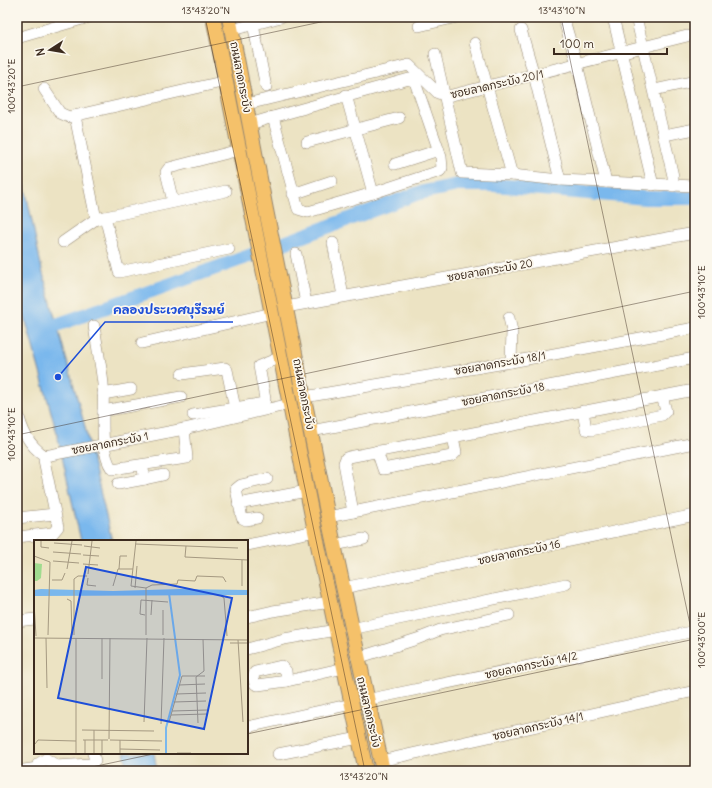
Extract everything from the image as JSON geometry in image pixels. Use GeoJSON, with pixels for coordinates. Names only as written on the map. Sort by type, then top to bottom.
{"type":"FeatureCollection","features":[{"type":"Feature","properties":{"kind":"main road","name":"ถนนลาดกระบัง"},"geometry":{"type":"LineString","coordinates":[[214,17],[315,531],[366,771]]}},
{"type":"Feature","properties":{"kind":"main road","name":"ถนนลาดกระบัง"},"geometry":{"type":"LineString","coordinates":[[231,23],[266,210],[351,629],[381,766]]}},
{"type":"Feature","properties":{"kind":"street"},"geometry":{"type":"LineString","coordinates":[[17,38],[89,17]]}},
{"type":"Feature","properties":{"kind":"street"},"geometry":{"type":"LineString","coordinates":[[231,23],[253,24],[281,17]]}},
{"type":"Feature","properties":{"kind":"street"},"geometry":{"type":"LineString","coordinates":[[419,26],[457,17]]}},
{"type":"Feature","properties":{"kind":"street"},"geometry":{"type":"LineString","coordinates":[[613,17],[623,52],[653,185]]}},
{"type":"Feature","properties":{"kind":"street"},"geometry":{"type":"LineString","coordinates":[[636,17],[674,176],[674,186]]}},
{"type":"Feature","properties":{"kind":"street"},"geometry":{"type":"LineString","coordinates":[[564,20],[577,64],[606,182]]}},
{"type":"Feature","properties":{"kind":"street"},"geometry":{"type":"LineString","coordinates":[[253,24],[266,87]]}},
{"type":"Feature","properties":{"kind":"street"},"geometry":{"type":"LineString","coordinates":[[521,30],[534,75],[560,180]]}},
{"type":"Feature","properties":{"kind":"street","name":"ซอยลาดกระบัง 20/1"},"geometry":{"type":"LineString","coordinates":[[247,104],[410,65],[438,93],[444,96],[488,87],[687,36]]}},
{"type":"Feature","properties":{"kind":"street"},"geometry":{"type":"LineString","coordinates":[[475,43],[512,175]]}},
{"type":"Feature","properties":{"kind":"street"},"geometry":{"type":"LineString","coordinates":[[435,54],[462,173],[512,175],[560,180],[695,186]]}},
{"type":"Feature","properties":{"kind":"street"},"geometry":{"type":"LineString","coordinates":[[250,124],[273,117],[346,95],[399,81],[413,80],[439,150],[443,165],[440,171],[373,194],[307,212],[297,208],[273,117]]}},
{"type":"Feature","properties":{"kind":"street"},"geometry":{"type":"LineString","coordinates":[[44,89],[60,113],[69,117],[226,81]]}},
{"type":"Feature","properties":{"kind":"street"},"geometry":{"type":"LineString","coordinates":[[654,90],[695,81]]}},
{"type":"Feature","properties":{"kind":"street"},"geometry":{"type":"LineString","coordinates":[[346,95],[373,194]]}},
{"type":"Feature","properties":{"kind":"street"},"geometry":{"type":"LineString","coordinates":[[75,116],[100,218],[119,272],[229,250]]}},
{"type":"Feature","properties":{"kind":"street"},"geometry":{"type":"LineString","coordinates":[[307,142],[399,118]]}},
{"type":"Feature","properties":{"kind":"street"},"geometry":{"type":"LineString","coordinates":[[664,135],[695,129]]}},
{"type":"Feature","properties":{"kind":"street"},"geometry":{"type":"LineString","coordinates":[[173,202],[166,172],[169,168],[239,150]]}},
{"type":"Feature","properties":{"kind":"street"},"geometry":{"type":"LineString","coordinates":[[395,164],[439,150]]}},
{"type":"Feature","properties":{"kind":"street"},"geometry":{"type":"LineString","coordinates":[[293,194],[332,181]]}},
{"type":"Feature","properties":{"kind":"street"},"geometry":{"type":"LineString","coordinates":[[63,242],[100,218],[226,191]]}},
{"type":"Feature","properties":{"kind":"street","name":"ซอยลาดกระบัง 20"},"geometry":{"type":"LineString","coordinates":[[286,307],[695,232]]}},
{"type":"Feature","properties":{"kind":"street"},"geometry":{"type":"LineString","coordinates":[[333,244],[343,296]]}},
{"type":"Feature","properties":{"kind":"street"},"geometry":{"type":"LineString","coordinates":[[296,254],[306,303]]}},
{"type":"Feature","properties":{"kind":"street"},"geometry":{"type":"LineString","coordinates":[[142,343],[272,313]]}},
{"type":"Feature","properties":{"kind":"street"},"geometry":{"type":"LineString","coordinates":[[509,318],[512,331],[511,362]]}},
{"type":"Feature","properties":{"kind":"street"},"geometry":{"type":"LineString","coordinates":[[94,326],[103,394],[101,445],[112,469],[187,457],[184,429]]}},
{"type":"Feature","properties":{"kind":"street","name":"ซอยลาดกระบัง 18/1"},"geometry":{"type":"LineString","coordinates":[[304,397],[511,362],[695,328]]}},
{"type":"Feature","properties":{"kind":"street"},"geometry":{"type":"LineString","coordinates":[[193,415],[265,402],[259,366],[281,357]]}},
{"type":"Feature","properties":{"kind":"street","name":"ซอยลาดกระบัง 18"},"geometry":{"type":"LineString","coordinates":[[311,431],[695,358]]}},
{"type":"Feature","properties":{"kind":"street"},"geometry":{"type":"LineString","coordinates":[[182,374],[225,368],[227,370],[235,408]]}},
{"type":"Feature","properties":{"kind":"street"},"geometry":{"type":"LineString","coordinates":[[103,394],[131,389]]}},
{"type":"Feature","properties":{"kind":"street"},"geometry":{"type":"LineString","coordinates":[[353,512],[344,460],[349,456],[689,391],[695,393]]}},
{"type":"Feature","properties":{"kind":"street"},"geometry":{"type":"LineString","coordinates":[[583,411],[586,429],[591,430],[662,415],[666,411],[662,396]]}},
{"type":"Feature","properties":{"kind":"street"},"geometry":{"type":"LineString","coordinates":[[103,411],[181,397]]}},
{"type":"Feature","properties":{"kind":"street","name":"ซอยลาดกระบัง 1"},"geometry":{"type":"LineString","coordinates":[[49,455],[184,429],[290,404]]}},
{"type":"Feature","properties":{"kind":"street"},"geometry":{"type":"LineString","coordinates":[[17,409],[19,426],[32,446],[49,455],[44,460],[58,527],[55,532],[17,537]]}},
{"type":"Feature","properties":{"kind":"street"},"geometry":{"type":"LineString","coordinates":[[376,451],[383,469],[452,456],[456,452],[453,437]]}},
{"type":"Feature","properties":{"kind":"street"},"geometry":{"type":"LineString","coordinates":[[328,517],[695,443]]}},
{"type":"Feature","properties":{"kind":"street"},"geometry":{"type":"LineString","coordinates":[[142,465],[145,479]]}},
{"type":"Feature","properties":{"kind":"street"},"geometry":{"type":"LineString","coordinates":[[118,484],[164,475]]}},
{"type":"Feature","properties":{"kind":"street"},"geometry":{"type":"LineString","coordinates":[[257,518],[246,520],[242,518],[236,492],[238,487],[267,479]]}},
{"type":"Feature","properties":{"kind":"street"},"geometry":{"type":"LineString","coordinates":[[238,504],[307,491]]}},
{"type":"Feature","properties":{"kind":"street"},"geometry":{"type":"LineString","coordinates":[[17,518],[55,514]]}},
{"type":"Feature","properties":{"kind":"street","name":"ซอยลาดกระบัง 16"},"geometry":{"type":"LineString","coordinates":[[343,588],[695,515]]}},
{"type":"Feature","properties":{"kind":"street"},"geometry":{"type":"LineString","coordinates":[[248,545],[315,531]]}},
{"type":"Feature","properties":{"kind":"street"},"geometry":{"type":"LineString","coordinates":[[334,545],[364,539]]}},
{"type":"Feature","properties":{"kind":"street"},"geometry":{"type":"LineString","coordinates":[[351,629],[566,584]]}},
{"type":"Feature","properties":{"kind":"street"},"geometry":{"type":"LineString","coordinates":[[248,617],[273,611],[330,602]]}},
{"type":"Feature","properties":{"kind":"street"},"geometry":{"type":"LineString","coordinates":[[357,658],[417,640],[440,630],[509,615]]}},
{"type":"Feature","properties":{"kind":"street"},"geometry":{"type":"LineString","coordinates":[[17,621],[34,620]]}},
{"type":"Feature","properties":{"kind":"street"},"geometry":{"type":"LineString","coordinates":[[248,649],[284,639],[336,630]]}},
{"type":"Feature","properties":{"kind":"street","name":"ซอยลาดกระบัง 14/2"},"geometry":{"type":"LineString","coordinates":[[366,700],[695,631]]}},
{"type":"Feature","properties":{"kind":"street"},"geometry":{"type":"LineString","coordinates":[[287,681],[344,668]]}},
{"type":"Feature","properties":{"kind":"street","name":"ซอยลาดกระบัง 14/1"},"geometry":{"type":"LineString","coordinates":[[381,766],[695,691]]}},
{"type":"Feature","properties":{"kind":"street"},"geometry":{"type":"LineString","coordinates":[[248,727],[352,704]]}},
{"type":"Feature","properties":{"kind":"street"},"geometry":{"type":"LineString","coordinates":[[278,754],[359,738]]}},
{"type":"Feature","properties":{"kind":"street"},"geometry":{"type":"LineString","coordinates":[[17,771],[38,770],[40,762],[46,759],[51,760],[54,769],[91,764],[94,761],[93,754]]}},
{"type":"Feature","properties":{"kind":"water"},"geometry":{"type":"Polygon","coordinates":[[[17,148],[42,270],[84,423],[112,540],[81,540],[56,430],[17,289],[17,148]]]}},
{"type":"Feature","properties":{"kind":"water"},"geometry":{"type":"Polygon","coordinates":[[[124,754],[154,754],[157,771],[128,771],[124,754]]]}},
{"type":"Feature","properties":{"kind":"waterway"},"geometry":{"type":"LineString","coordinates":[[45,329],[419,193],[458,185],[494,185],[646,198],[695,198]]}},
{"type":"Feature","properties":{"kind":"place","name":"คลองประเวศบุรีรมย์"},"geometry":{"type":"Point","coordinates":[58,377]}}]}
